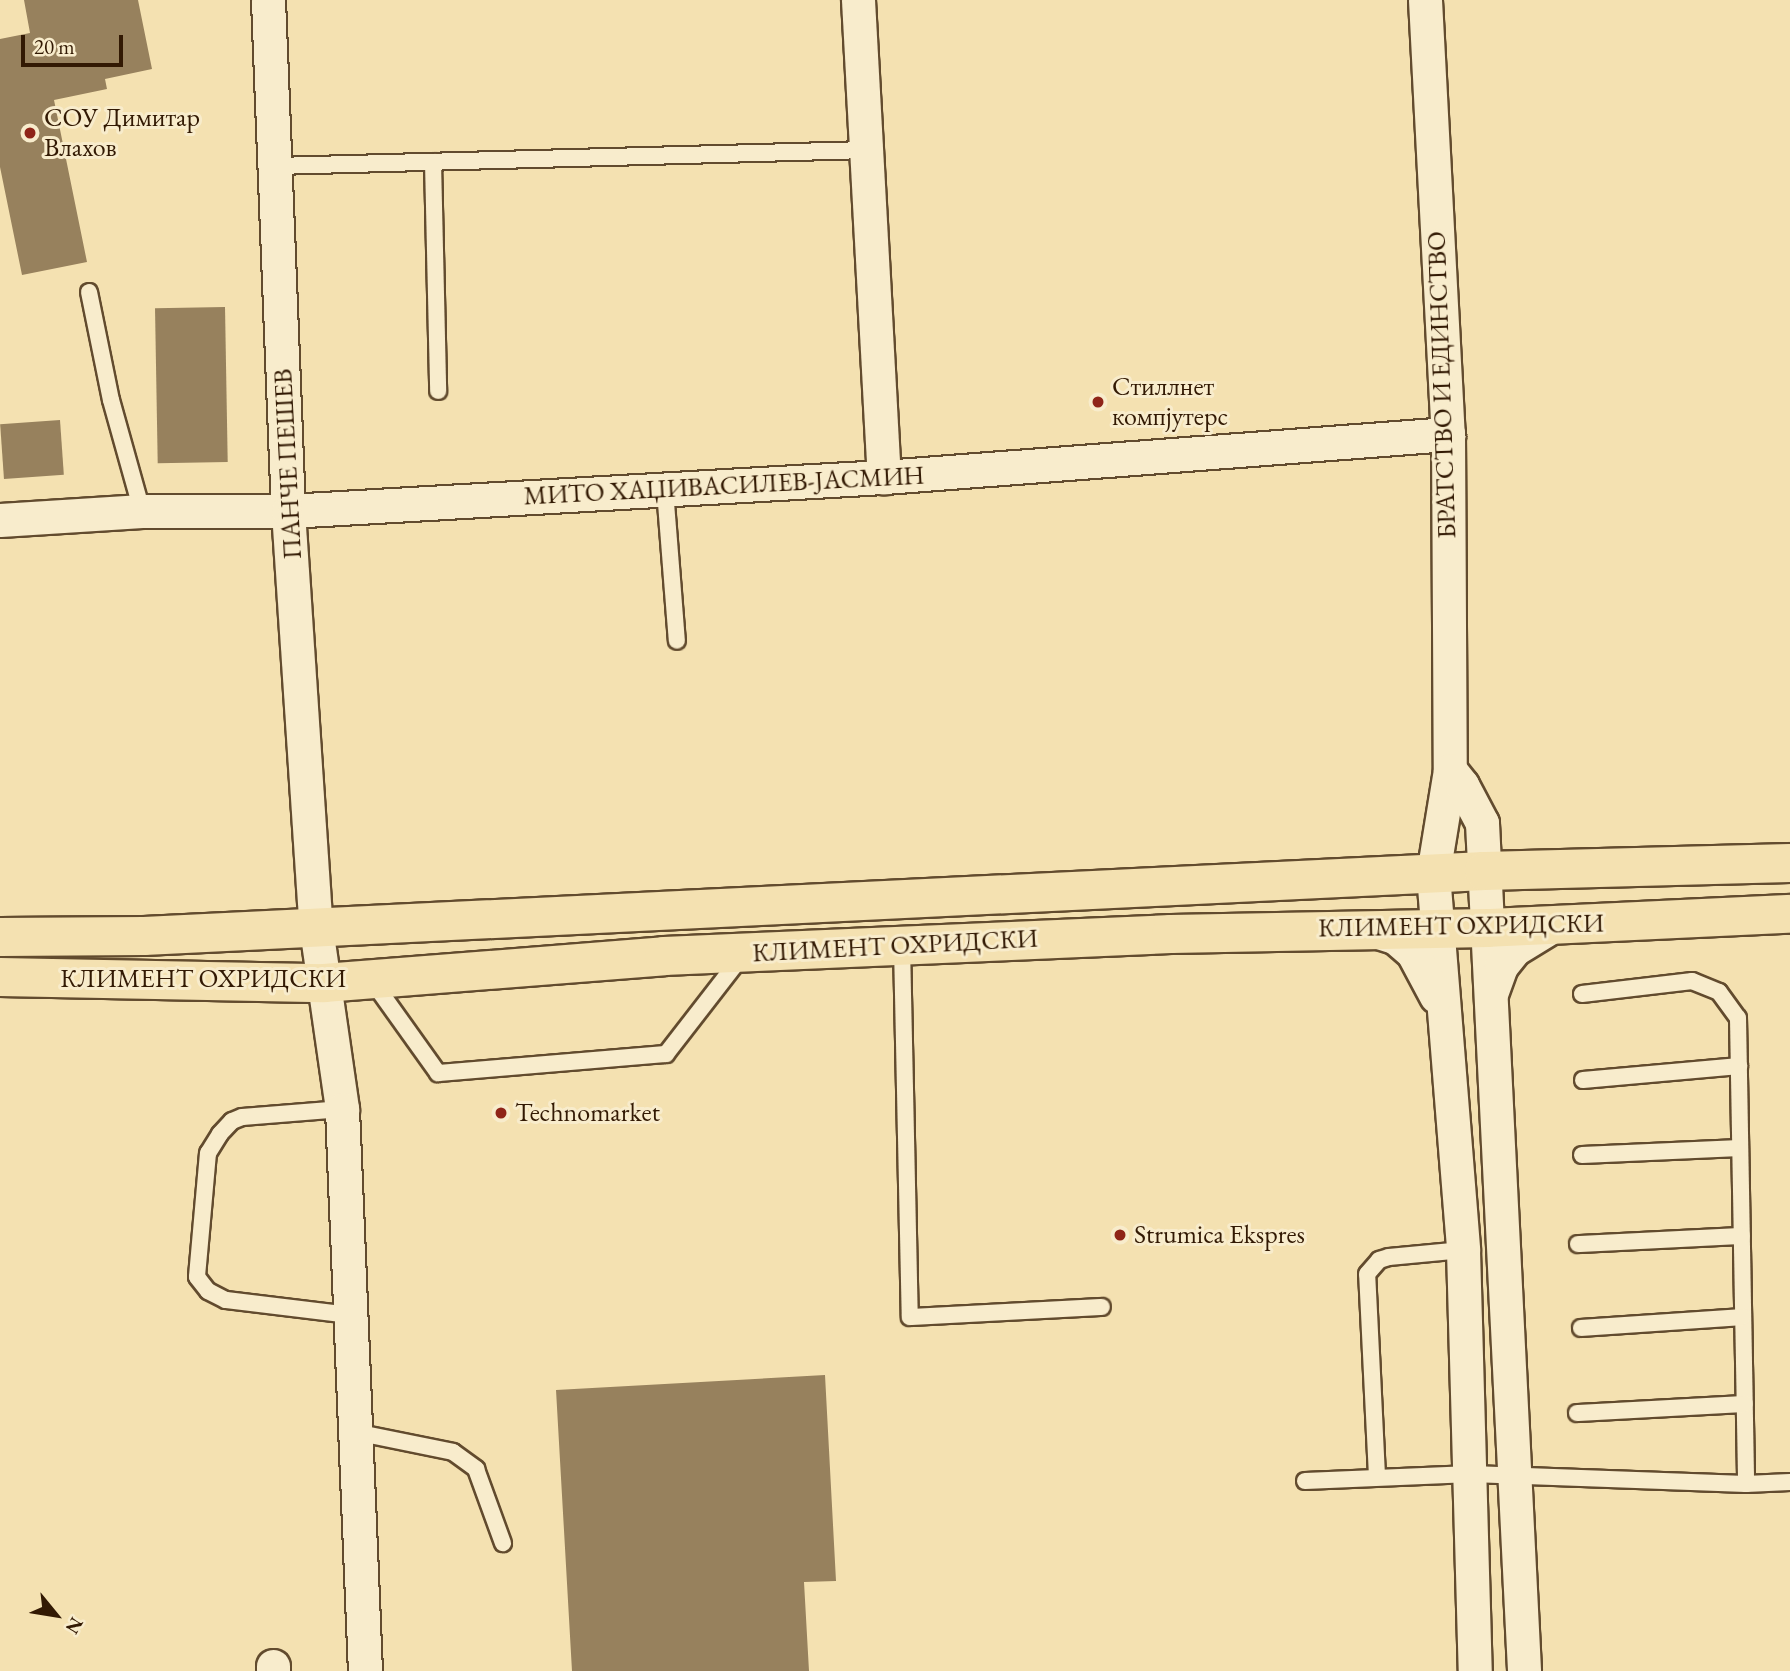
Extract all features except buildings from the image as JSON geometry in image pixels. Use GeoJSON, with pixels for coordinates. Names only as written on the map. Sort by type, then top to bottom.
{"type":"FeatureCollection","features":[{"type":"Feature","properties":{"kind":"main road","name":"КЛИМЕНТ ОХРИДСКИ"},"geometry":{"type":"LineString","coordinates":[[0,937],[144,936],[1484,871],[1790,863]]}},
{"type":"Feature","properties":{"kind":"main road","name":"КЛИМЕНТ ОХРИДСКИ"},"geometry":{"type":"LineString","coordinates":[[0,977],[324,983],[370,977],[746,952],[1366,928],[1488,928],[1790,914]]}},
{"type":"Feature","properties":{"kind":"street","name":"ПАНЧЕ ПЕШЕВ"},"geometry":{"type":"LineString","coordinates":[[268,0],[288,511],[316,928],[342,1109],[365,1671]]}},
{"type":"Feature","properties":{"kind":"street"},"geometry":{"type":"LineString","coordinates":[[858,0],[884,477]]}},
{"type":"Feature","properties":{"kind":"street","name":"БРАТСТВО И ЕДИНСТВО"},"geometry":{"type":"LineString","coordinates":[[1424,0],[1448,434],[1450,770],[1433,874],[1435,927],[1447,1034]]}},
{"type":"Feature","properties":{"kind":"street","name":"МИТО ХАЏИВАСИЛЕВ-ЈАСМИН"},"geometry":{"type":"LineString","coordinates":[[0,520],[142,511],[288,511],[884,477],[1448,434]]}},
{"type":"Feature","properties":{"kind":"street"},"geometry":{"type":"LineString","coordinates":[[1450,770],[1462,785],[1482,823],[1524,1671]]}},
{"type":"Feature","properties":{"kind":"street"},"geometry":{"type":"LineString","coordinates":[[1490,996],[1501,967],[1515,949],[1554,925]]}},
{"type":"Feature","properties":{"kind":"street"},"geometry":{"type":"LineString","coordinates":[[1366,928],[1396,938],[1413,953],[1430,982],[1447,1034],[1463,1250],[1475,1671]]}},
{"type":"Feature","properties":{"kind":"lane"},"geometry":{"type":"LineString","coordinates":[[276,166],[866,150]]}},
{"type":"Feature","properties":{"kind":"lane"},"geometry":{"type":"LineString","coordinates":[[433,162],[438,391]]}},
{"type":"Feature","properties":{"kind":"lane"},"geometry":{"type":"LineString","coordinates":[[89,292],[111,400],[142,511]]}},
{"type":"Feature","properties":{"kind":"lane"},"geometry":{"type":"LineString","coordinates":[[664,490],[677,641]]}},
{"type":"Feature","properties":{"kind":"lane"},"geometry":{"type":"LineString","coordinates":[[902,946],[910,1317],[1102,1307]]}},
{"type":"Feature","properties":{"kind":"lane"},"geometry":{"type":"LineString","coordinates":[[370,977],[438,1073],[666,1054],[746,952]]}},
{"type":"Feature","properties":{"kind":"lane"},"geometry":{"type":"LineString","coordinates":[[1582,994],[1692,981],[1719,992],[1738,1018],[1746,1484]]}},
{"type":"Feature","properties":{"kind":"lane"},"geometry":{"type":"LineString","coordinates":[[1583,1080],[1739,1066]]}},
{"type":"Feature","properties":{"kind":"lane"},"geometry":{"type":"LineString","coordinates":[[342,1109],[242,1117],[232,1121],[220,1134],[208,1153],[197,1277],[208,1291],[226,1300],[350,1315]]}},
{"type":"Feature","properties":{"kind":"lane"},"geometry":{"type":"LineString","coordinates":[[1582,1155],[1740,1148]]}},
{"type":"Feature","properties":{"kind":"lane"},"geometry":{"type":"LineString","coordinates":[[1578,1244],[1742,1236]]}},
{"type":"Feature","properties":{"kind":"lane"},"geometry":{"type":"LineString","coordinates":[[1377,1476],[1367,1274],[1379,1260],[1389,1257],[1463,1250]]}},
{"type":"Feature","properties":{"kind":"lane"},"geometry":{"type":"LineString","coordinates":[[1581,1328],[1743,1317]]}},
{"type":"Feature","properties":{"kind":"lane"},"geometry":{"type":"LineString","coordinates":[[1577,1413],[1745,1404]]}},
{"type":"Feature","properties":{"kind":"lane"},"geometry":{"type":"LineString","coordinates":[[355,1433],[453,1452],[476,1469],[503,1543]]}},
{"type":"Feature","properties":{"kind":"lane"},"geometry":{"type":"LineString","coordinates":[[1305,1481],[1471,1474],[1513,1478],[1746,1484],[1790,1482]]}},
{"type":"Feature","properties":{"kind":"place","name":"СОУ Димитар Влахов"},"geometry":{"type":"Point","coordinates":[30,133]}},
{"type":"Feature","properties":{"kind":"place","name":"Стиллнет компјутерс"},"geometry":{"type":"Point","coordinates":[1098,402]}},
{"type":"Feature","properties":{"kind":"place","name":"Technomarket"},"geometry":{"type":"Point","coordinates":[501,1113]}},
{"type":"Feature","properties":{"kind":"place","name":"Strumica Ekspres"},"geometry":{"type":"Point","coordinates":[1120,1235]}}]}
